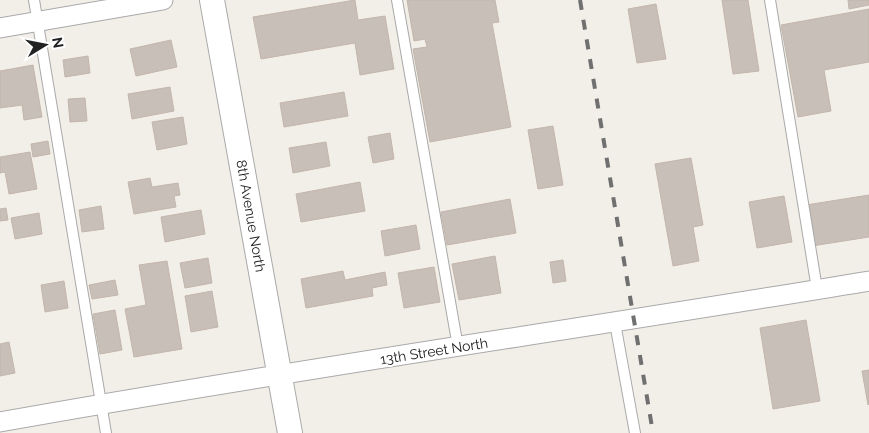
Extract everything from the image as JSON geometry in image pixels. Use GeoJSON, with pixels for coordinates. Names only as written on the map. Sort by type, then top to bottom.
{"type":"FeatureCollection","features":[{"type":"Feature","properties":{"kind":"street"},"geometry":{"type":"LineString","coordinates":[[0,28],[163,0]]}},
{"type":"Feature","properties":{"kind":"street","name":"8th Avenue North"},"geometry":{"type":"LineString","coordinates":[[212,0],[290,433]]}},
{"type":"Feature","properties":{"kind":"street","name":"13th Street North"},"geometry":{"type":"LineString","coordinates":[[0,422],[101,404],[869,281]]}},
{"type":"Feature","properties":{"kind":"lane"},"geometry":{"type":"LineString","coordinates":[[34,0],[106,433]]}},
{"type":"Feature","properties":{"kind":"lane"},"geometry":{"type":"LineString","coordinates":[[397,0],[458,347]]}},
{"type":"Feature","properties":{"kind":"lane"},"geometry":{"type":"LineString","coordinates":[[770,0],[817,290]]}},
{"type":"Feature","properties":{"kind":"lane"},"geometry":{"type":"LineString","coordinates":[[615,323],[635,433]]}},
{"type":"Feature","properties":{"kind":"building"},"geometry":{"type":"Polygon","coordinates":[[[355,0],[358,20],[385,16],[394,69],[360,75],[355,43],[261,59],[253,17],[355,0]]]}},
{"type":"Feature","properties":{"kind":"building"},"geometry":{"type":"Polygon","coordinates":[[[407,0],[495,0],[499,22],[492,23],[511,127],[430,142],[413,49],[427,47],[425,39],[414,41],[407,0]]]}},
{"type":"Feature","properties":{"kind":"building"},"geometry":{"type":"Polygon","coordinates":[[[722,0],[748,0],[759,71],[733,74],[722,0]]]}},
{"type":"Feature","properties":{"kind":"building"},"geometry":{"type":"Polygon","coordinates":[[[848,0],[869,0],[869,5],[849,9],[848,0]]]}},
{"type":"Feature","properties":{"kind":"building"},"geometry":{"type":"Polygon","coordinates":[[[656,4],[666,59],[637,63],[628,9],[656,4]]]}},
{"type":"Feature","properties":{"kind":"building"},"geometry":{"type":"Polygon","coordinates":[[[869,9],[869,62],[824,70],[831,111],[798,117],[781,25],[869,9]]]}},
{"type":"Feature","properties":{"kind":"building"},"geometry":{"type":"Polygon","coordinates":[[[171,40],[177,67],[136,76],[130,49],[171,40]]]}},
{"type":"Feature","properties":{"kind":"building"},"geometry":{"type":"Polygon","coordinates":[[[88,56],[90,73],[65,77],[63,60],[88,56]]]}},
{"type":"Feature","properties":{"kind":"building"},"geometry":{"type":"Polygon","coordinates":[[[33,65],[42,117],[24,120],[22,105],[0,108],[0,71],[33,65]]]}},
{"type":"Feature","properties":{"kind":"building"},"geometry":{"type":"Polygon","coordinates":[[[170,87],[174,111],[132,119],[128,94],[170,87]]]}},
{"type":"Feature","properties":{"kind":"building"},"geometry":{"type":"Polygon","coordinates":[[[344,92],[348,116],[284,127],[280,103],[344,92]]]}},
{"type":"Feature","properties":{"kind":"building"},"geometry":{"type":"Polygon","coordinates":[[[85,98],[87,121],[70,122],[68,99],[85,98]]]}},
{"type":"Feature","properties":{"kind":"building"},"geometry":{"type":"Polygon","coordinates":[[[183,117],[187,144],[157,150],[152,122],[183,117]]]}},
{"type":"Feature","properties":{"kind":"building"},"geometry":{"type":"Polygon","coordinates":[[[553,126],[563,185],[538,189],[528,130],[553,126]]]}},
{"type":"Feature","properties":{"kind":"building"},"geometry":{"type":"Polygon","coordinates":[[[390,133],[394,159],[373,163],[368,137],[390,133]]]}},
{"type":"Feature","properties":{"kind":"building"},"geometry":{"type":"Polygon","coordinates":[[[48,141],[50,154],[33,157],[31,144],[48,141]]]}},
{"type":"Feature","properties":{"kind":"building"},"geometry":{"type":"Polygon","coordinates":[[[326,142],[330,166],[293,173],[289,148],[326,142]]]}},
{"type":"Feature","properties":{"kind":"building"},"geometry":{"type":"Polygon","coordinates":[[[30,152],[37,189],[9,194],[5,172],[0,173],[0,157],[30,152]]]}},
{"type":"Feature","properties":{"kind":"building"},"geometry":{"type":"Polygon","coordinates":[[[691,158],[703,225],[693,227],[699,261],[673,266],[655,164],[691,158]]]}},
{"type":"Feature","properties":{"kind":"building"},"geometry":{"type":"Polygon","coordinates":[[[150,178],[152,187],[178,183],[180,195],[174,196],[176,207],[134,214],[128,182],[150,178]]]}},
{"type":"Feature","properties":{"kind":"building"},"geometry":{"type":"Polygon","coordinates":[[[360,182],[365,211],[301,222],[296,194],[360,182]]]}},
{"type":"Feature","properties":{"kind":"building"},"geometry":{"type":"Polygon","coordinates":[[[869,195],[869,237],[812,246],[806,205],[869,195]]]}},
{"type":"Feature","properties":{"kind":"building"},"geometry":{"type":"Polygon","coordinates":[[[784,196],[792,242],[757,248],[749,202],[784,196]]]}},
{"type":"Feature","properties":{"kind":"building"},"geometry":{"type":"Polygon","coordinates":[[[510,199],[516,233],[447,245],[441,212],[510,199]]]}},
{"type":"Feature","properties":{"kind":"building"},"geometry":{"type":"Polygon","coordinates":[[[101,206],[104,229],[82,232],[79,210],[101,206]]]}},
{"type":"Feature","properties":{"kind":"building"},"geometry":{"type":"Polygon","coordinates":[[[6,208],[8,220],[0,221],[0,209],[6,208]]]}},
{"type":"Feature","properties":{"kind":"building"},"geometry":{"type":"Polygon","coordinates":[[[201,210],[205,234],[165,242],[161,217],[201,210]]]}},
{"type":"Feature","properties":{"kind":"building"},"geometry":{"type":"Polygon","coordinates":[[[39,213],[42,234],[15,239],[11,218],[39,213]]]}},
{"type":"Feature","properties":{"kind":"building"},"geometry":{"type":"Polygon","coordinates":[[[416,225],[420,249],[385,256],[381,231],[416,225]]]}},
{"type":"Feature","properties":{"kind":"building"},"geometry":{"type":"Polygon","coordinates":[[[495,256],[501,293],[459,300],[452,264],[495,256]]]}},
{"type":"Feature","properties":{"kind":"building"},"geometry":{"type":"Polygon","coordinates":[[[208,258],[212,283],[185,288],[180,263],[208,258]]]}},
{"type":"Feature","properties":{"kind":"building"},"geometry":{"type":"Polygon","coordinates":[[[563,260],[566,281],[553,283],[550,262],[563,260]]]}},
{"type":"Feature","properties":{"kind":"building"},"geometry":{"type":"Polygon","coordinates":[[[167,261],[182,349],[134,357],[125,309],[146,305],[139,265],[167,261]]]}},
{"type":"Feature","properties":{"kind":"building"},"geometry":{"type":"Polygon","coordinates":[[[434,267],[440,302],[404,308],[398,273],[434,267]]]}},
{"type":"Feature","properties":{"kind":"building"},"geometry":{"type":"Polygon","coordinates":[[[343,271],[345,280],[385,272],[387,285],[372,288],[373,296],[306,308],[301,279],[343,271]]]}},
{"type":"Feature","properties":{"kind":"building"},"geometry":{"type":"Polygon","coordinates":[[[115,280],[118,295],[92,299],[89,285],[115,280]]]}},
{"type":"Feature","properties":{"kind":"building"},"geometry":{"type":"Polygon","coordinates":[[[64,281],[68,308],[45,312],[41,285],[64,281]]]}},
{"type":"Feature","properties":{"kind":"building"},"geometry":{"type":"Polygon","coordinates":[[[212,291],[218,327],[191,332],[185,296],[212,291]]]}},
{"type":"Feature","properties":{"kind":"building"},"geometry":{"type":"Polygon","coordinates":[[[115,310],[122,350],[100,354],[93,314],[115,310]]]}},
{"type":"Feature","properties":{"kind":"building"},"geometry":{"type":"Polygon","coordinates":[[[806,320],[820,401],[773,409],[760,328],[806,320]]]}},
{"type":"Feature","properties":{"kind":"building"},"geometry":{"type":"Polygon","coordinates":[[[9,342],[15,373],[0,376],[0,344],[9,342]]]}},
{"type":"Feature","properties":{"kind":"building"},"geometry":{"type":"Polygon","coordinates":[[[869,370],[869,404],[868,405],[862,371],[869,370]]]}},
{"type":"Feature","properties":{"kind":"railway"},"geometry":{"type":"LineString","coordinates":[[580,0],[653,433]]}}]}
